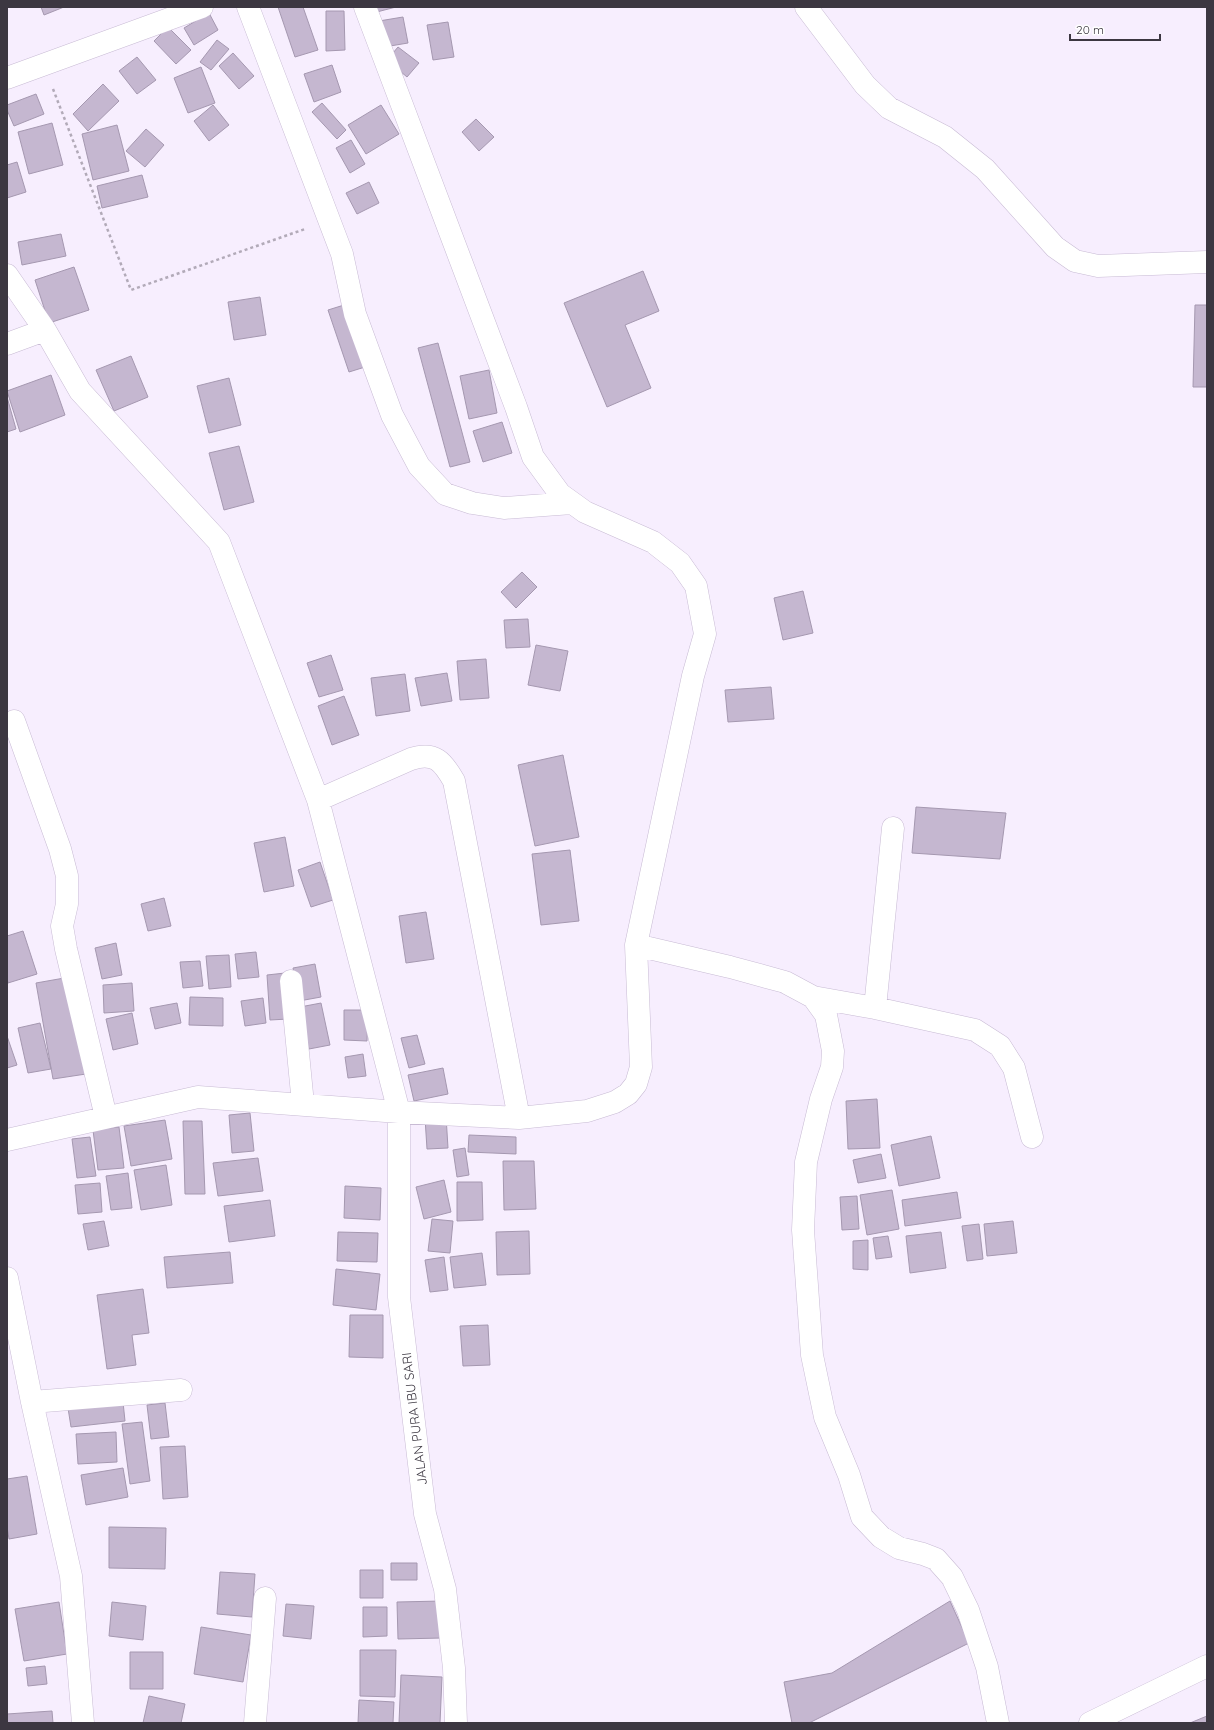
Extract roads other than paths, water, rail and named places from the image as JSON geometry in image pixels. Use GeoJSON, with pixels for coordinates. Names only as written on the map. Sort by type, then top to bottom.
{"type":"FeatureCollection","features":[{"type":"Feature","properties":{"kind":"street"},"geometry":{"type":"LineString","coordinates":[[7,78],[202,7]]}},
{"type":"Feature","properties":{"kind":"street"},"geometry":{"type":"LineString","coordinates":[[248,7],[342,254],[355,314],[392,415],[419,466],[445,494],[472,503],[504,508],[572,503]]}},
{"type":"Feature","properties":{"kind":"street"},"geometry":{"type":"LineString","coordinates":[[7,1140],[198,1097],[399,1112],[519,1118],[587,1111],[615,1102],[628,1094],[636,1084],[641,1067],[636,945],[693,676],[705,634],[696,586],[680,563],[653,542],[585,512],[560,494],[533,457],[516,407],[365,7]]}},
{"type":"Feature","properties":{"kind":"street"},"geometry":{"type":"LineString","coordinates":[[806,7],[866,85],[889,108],[945,137],[985,169],[1055,247],[1075,261],[1098,266],[1207,262]]}},
{"type":"Feature","properties":{"kind":"street","name":"JALAN PURA IBU SARI"},"geometry":{"type":"LineString","coordinates":[[7,275],[45,330],[80,391],[219,542],[318,800],[399,1112],[399,1297],[425,1514],[445,1589],[454,1668],[456,1723]]}},
{"type":"Feature","properties":{"kind":"street"},"geometry":{"type":"LineString","coordinates":[[7,344],[45,330]]}},
{"type":"Feature","properties":{"kind":"street"},"geometry":{"type":"LineString","coordinates":[[14,721],[60,849],[67,876],[67,904],[62,926],[66,949],[106,1117]]}},
{"type":"Feature","properties":{"kind":"street"},"geometry":{"type":"LineString","coordinates":[[318,800],[423,755],[437,759],[444,764],[454,780],[519,1118]]}},
{"type":"Feature","properties":{"kind":"street"},"geometry":{"type":"LineString","coordinates":[[875,1008],[893,828]]}},
{"type":"Feature","properties":{"kind":"street"},"geometry":{"type":"LineString","coordinates":[[636,945],[730,967],[785,982],[813,997],[875,1008],[975,1030],[1000,1046],[1014,1068],[1032,1137]]}},
{"type":"Feature","properties":{"kind":"street"},"geometry":{"type":"LineString","coordinates":[[291,981],[303,1104]]}},
{"type":"Feature","properties":{"kind":"street"},"geometry":{"type":"LineString","coordinates":[[813,997],[826,1015],[833,1052],[832,1067],[821,1098],[806,1162],[803,1230],[812,1355],[825,1417],[849,1475],[862,1517],[881,1537],[899,1548],[936,1559],[952,1578],[968,1610],[987,1667],[998,1723]]}},
{"type":"Feature","properties":{"kind":"street"},"geometry":{"type":"LineString","coordinates":[[7,1278],[32,1402],[71,1576],[83,1723]]}},
{"type":"Feature","properties":{"kind":"street"},"geometry":{"type":"LineString","coordinates":[[32,1402],[181,1390]]}},
{"type":"Feature","properties":{"kind":"street"},"geometry":{"type":"LineString","coordinates":[[255,1723],[265,1598]]}},
{"type":"Feature","properties":{"kind":"street"},"geometry":{"type":"LineString","coordinates":[[1090,1723],[1207,1666]]}}]}
